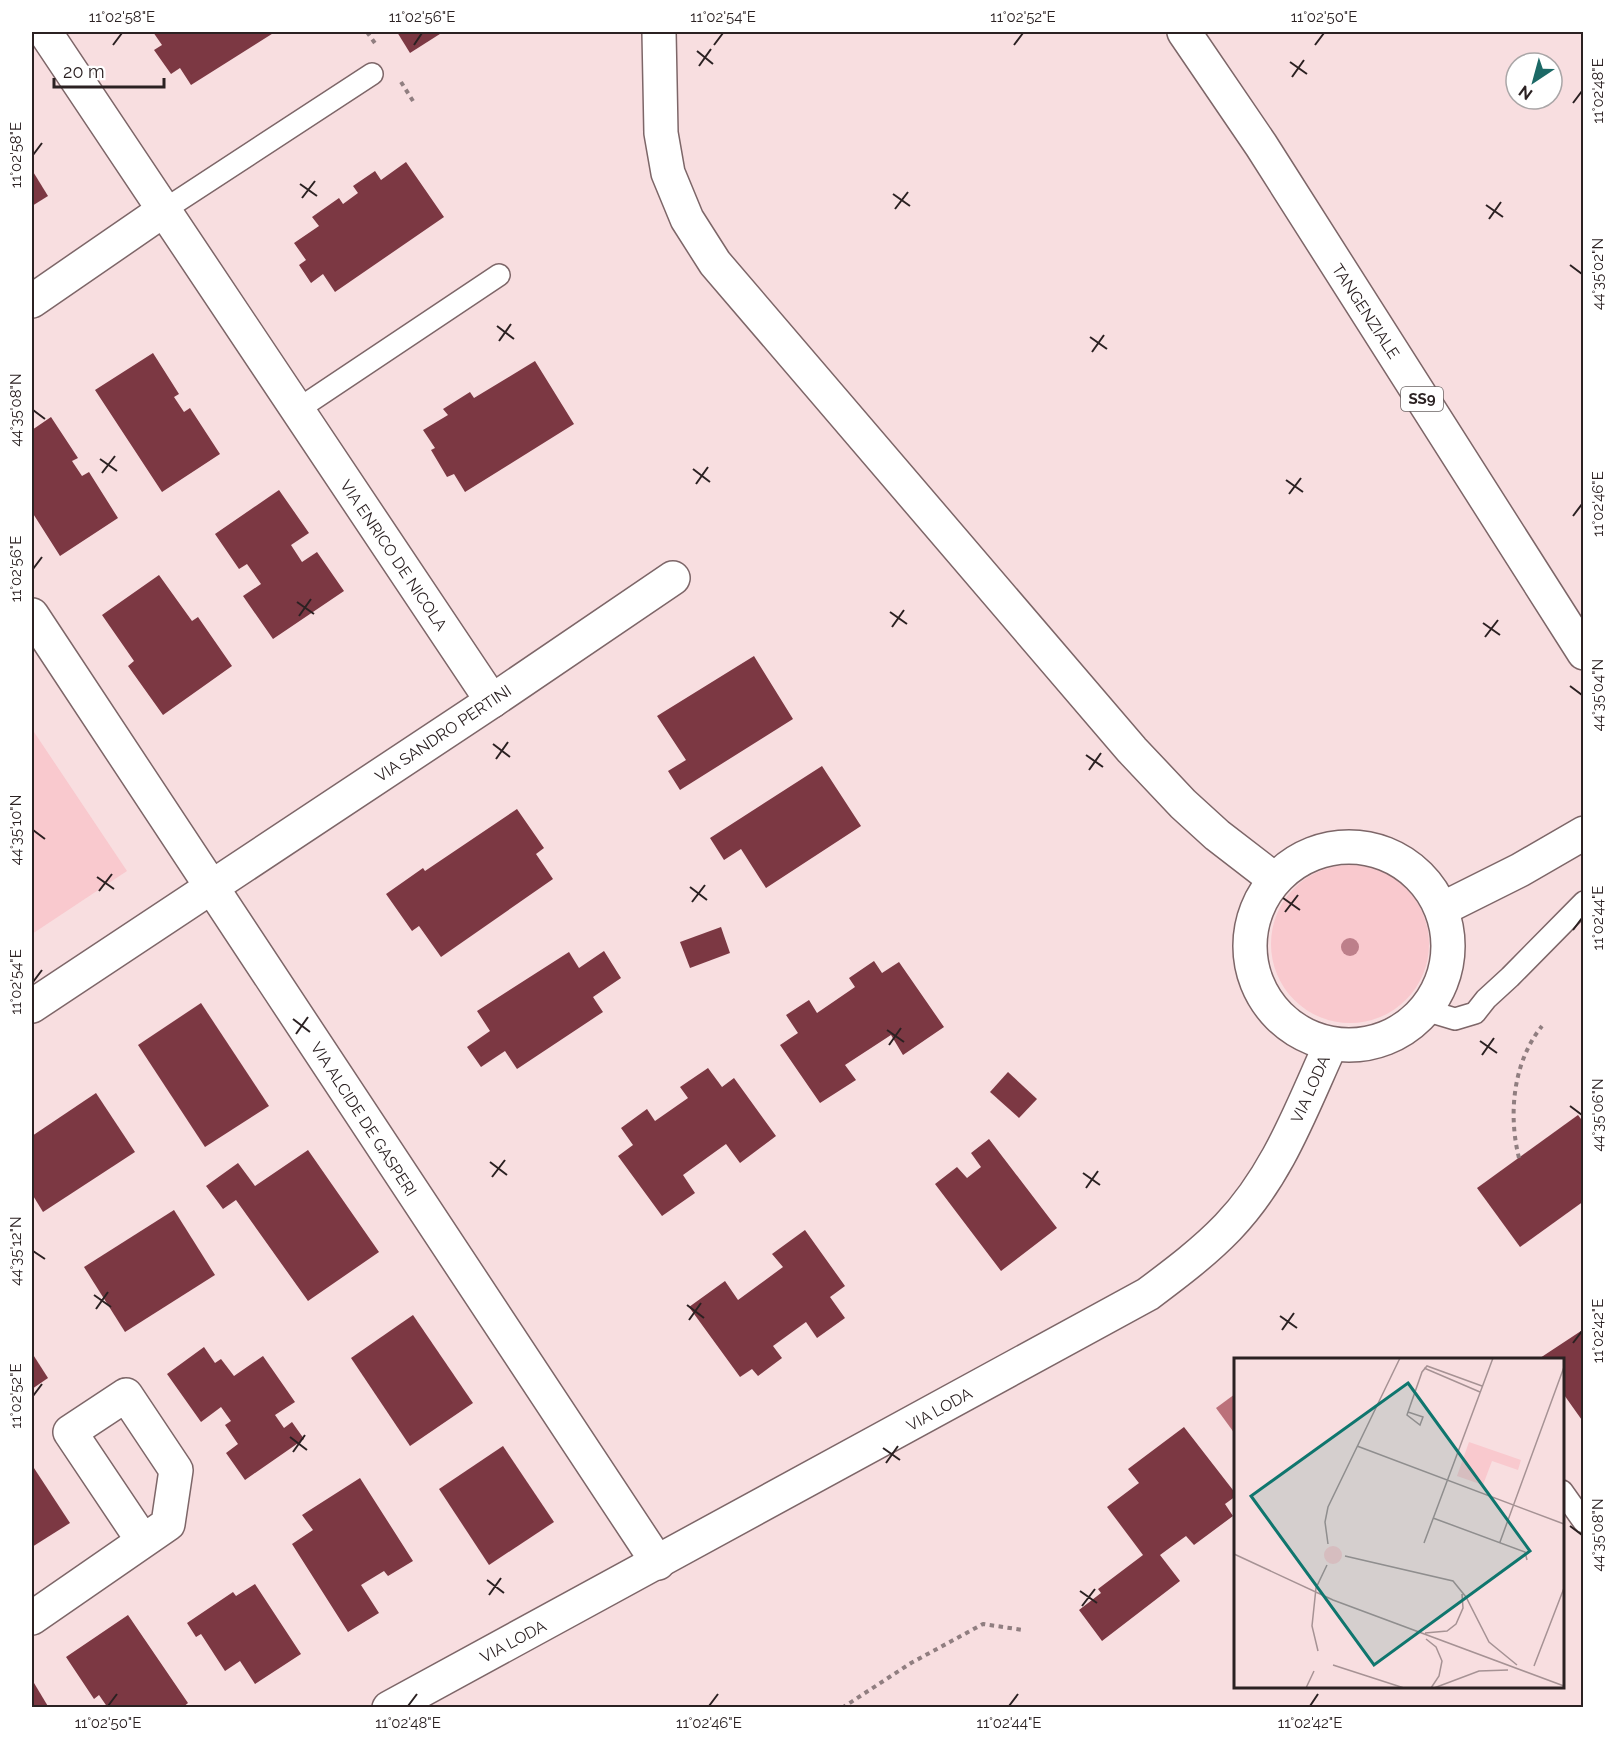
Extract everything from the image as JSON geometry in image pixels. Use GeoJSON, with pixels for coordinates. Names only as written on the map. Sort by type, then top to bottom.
{"type":"FeatureCollection","features":[{"type":"Feature","properties":{"kind":"main road","name":"VIA ENRICO DE NICOLA"},"geometry":{"type":"LineString","coordinates":[[45,32],[492,701]]}},
{"type":"Feature","properties":{"kind":"main road"},"geometry":{"type":"LineString","coordinates":[[659,32],[661,133],[668,173],[687,219],[715,263],[1132,750],[1183,804],[1217,835],[1274,879]]}},
{"type":"Feature","properties":{"kind":"main road"},"geometry":{"type":"LineString","coordinates":[[661,76],[684,32]]}},
{"type":"Feature","properties":{"kind":"main road","name":"TANGENZIALE"},"geometry":{"type":"LineString","coordinates":[[1184,32],[1261,145],[1584,653]]}},
{"type":"Feature","properties":{"kind":"main road"},"geometry":{"type":"LineString","coordinates":[[32,301],[164,210]]}},
{"type":"Feature","properties":{"kind":"main road","name":"VIA SANDRO PERTINI"},"geometry":{"type":"LineString","coordinates":[[32,1006],[674,578]]}},
{"type":"Feature","properties":{"kind":"main road","name":"VIA ALCIDE DE GASPERI"},"geometry":{"type":"LineString","coordinates":[[32,615],[658,1563]]}},
{"type":"Feature","properties":{"kind":"main road"},"geometry":{"type":"LineString","coordinates":[[1442,909],[1520,870],[1584,833]]}},
{"type":"Feature","properties":{"kind":"main road","name":"VIA LODA"},"geometry":{"type":"LineString","coordinates":[[1346,846],[1386,853],[1404,862],[1420,875],[1433,891],[1442,909],[1449,939],[1442,984],[1425,1010],[1410,1025],[1392,1035],[1373,1042],[1352,1045],[1331,1044],[1311,1038],[1292,1027],[1276,1013],[1264,997],[1255,978],[1250,957],[1250,936],[1258,906],[1274,879],[1306,855],[1346,846]]}},
{"type":"Feature","properties":{"kind":"main road","name":"VIA LODA"},"geometry":{"type":"LineString","coordinates":[[389,1707],[658,1563],[1148,1294],[1201,1253],[1229,1226],[1248,1203],[1271,1171],[1282,1150],[1331,1044]]}},
{"type":"Feature","properties":{"kind":"main road"},"geometry":{"type":"LineString","coordinates":[[32,1618],[143,1541]]}},
{"type":"Feature","properties":{"kind":"lane"},"geometry":{"type":"LineString","coordinates":[[164,210],[372,74]]}},
{"type":"Feature","properties":{"kind":"lane"},"geometry":{"type":"LineString","coordinates":[[297,410],[499,275]]}},
{"type":"Feature","properties":{"kind":"lane"},"geometry":{"type":"LineString","coordinates":[[1425,1010],[1455,1018],[1475,1013],[1486,999],[1581,913]]}},
{"type":"Feature","properties":{"kind":"lane"},"geometry":{"type":"LineString","coordinates":[[1564,1492],[1584,1522]]}},
{"type":"Feature","properties":{"kind":"path"},"geometry":{"type":"LineString","coordinates":[[1519,1158],[1513,1123],[1515,1090],[1525,1057],[1542,1026]]}},
{"type":"Feature","properties":{"kind":"path"},"geometry":{"type":"LineString","coordinates":[[842,1707],[911,1664],[983,1624],[1023,1630]]}},
{"type":"Feature","properties":{"kind":"shaded area"},"geometry":{"type":"Polygon","coordinates":[[[32,729],[127,871],[32,934],[32,729]]]}},
{"type":"Feature","properties":{"kind":"shaded area"},"geometry":{"type":"Polygon","coordinates":[[[1350,865],[1365,866],[1380,871],[1394,878],[1406,888],[1416,900],[1423,914],[1428,929],[1428,959],[1423,974],[1416,988],[1406,1000],[1394,1010],[1380,1017],[1365,1022],[1350,1023],[1335,1022],[1320,1017],[1306,1010],[1294,1000],[1284,988],[1277,974],[1272,959],[1271,944],[1272,929],[1277,914],[1284,900],[1294,888],[1306,878],[1320,871],[1335,866],[1350,865]]]}},
{"type":"Feature","properties":{"kind":"shaded area"},"geometry":{"type":"Polygon","coordinates":[[[1234,1395],[1234,1433],[1216,1408],[1234,1395]]]}},
{"type":"Feature","properties":{"kind":"building"},"geometry":{"type":"Polygon","coordinates":[[[153,32],[275,32],[191,85],[180,68],[171,74],[154,50],[162,45],[153,32]]]}},
{"type":"Feature","properties":{"kind":"building"},"geometry":{"type":"Polygon","coordinates":[[[397,32],[443,32],[410,53],[397,32]]]}},
{"type":"Feature","properties":{"kind":"building"},"geometry":{"type":"Polygon","coordinates":[[[406,162],[444,217],[335,292],[323,274],[311,283],[299,265],[306,260],[294,243],[319,226],[312,217],[339,198],[343,204],[358,193],[353,186],[375,171],[381,180],[406,162]]]}},
{"type":"Feature","properties":{"kind":"building"},"geometry":{"type":"Polygon","coordinates":[[[32,170],[48,196],[32,206],[32,170]]]}},
{"type":"Feature","properties":{"kind":"building"},"geometry":{"type":"Polygon","coordinates":[[[153,353],[179,394],[174,397],[184,412],[190,408],[220,454],[162,492],[95,390],[153,353]]]}},
{"type":"Feature","properties":{"kind":"building"},"geometry":{"type":"Polygon","coordinates":[[[535,361],[574,424],[465,492],[454,474],[447,477],[431,450],[435,448],[423,430],[448,415],[443,409],[470,392],[474,398],[535,361]]]}},
{"type":"Feature","properties":{"kind":"building"},"geometry":{"type":"Polygon","coordinates":[[[51,417],[78,458],[72,461],[82,476],[89,472],[118,518],[60,556],[32,512],[32,430],[51,417]]]}},
{"type":"Feature","properties":{"kind":"building"},"geometry":{"type":"Polygon","coordinates":[[[279,490],[309,533],[291,545],[302,562],[317,552],[344,591],[273,639],[243,596],[261,584],[247,564],[239,569],[215,534],[279,490]]]}},
{"type":"Feature","properties":{"kind":"building"},"geometry":{"type":"Polygon","coordinates":[[[159,575],[192,621],[198,617],[232,666],[163,715],[128,666],[134,661],[102,615],[159,575]]]}},
{"type":"Feature","properties":{"kind":"building"},"geometry":{"type":"Polygon","coordinates":[[[754,656],[793,719],[680,790],[668,771],[686,760],[657,716],[754,656]]]}},
{"type":"Feature","properties":{"kind":"building"},"geometry":{"type":"Polygon","coordinates":[[[822,766],[861,826],[766,888],[741,849],[724,860],[710,838],[822,766]]]}},
{"type":"Feature","properties":{"kind":"building"},"geometry":{"type":"Polygon","coordinates":[[[517,809],[544,848],[536,854],[553,879],[441,957],[419,926],[412,931],[386,894],[423,868],[425,871],[517,809]]]}},
{"type":"Feature","properties":{"kind":"building"},"geometry":{"type":"Polygon","coordinates":[[[721,927],[730,953],[690,968],[680,942],[721,927]]]}},
{"type":"Feature","properties":{"kind":"building"},"geometry":{"type":"Polygon","coordinates":[[[604,951],[621,978],[593,997],[603,1012],[517,1069],[505,1051],[481,1067],[467,1047],[490,1031],[477,1011],[569,952],[579,968],[604,951]]]}},
{"type":"Feature","properties":{"kind":"building"},"geometry":{"type":"Polygon","coordinates":[[[874,961],[882,973],[899,962],[944,1027],[903,1055],[891,1035],[845,1065],[856,1080],[820,1103],[780,1045],[798,1033],[786,1015],[809,1000],[817,1013],[855,987],[849,978],[874,961]]]}},
{"type":"Feature","properties":{"kind":"building"},"geometry":{"type":"Polygon","coordinates":[[[201,1003],[269,1106],[205,1147],[138,1045],[201,1003]]]}},
{"type":"Feature","properties":{"kind":"building"},"geometry":{"type":"Polygon","coordinates":[[[708,1068],[722,1087],[734,1078],[776,1136],[740,1163],[726,1144],[683,1175],[695,1193],[662,1216],[618,1156],[633,1145],[621,1128],[647,1109],[655,1121],[688,1098],[680,1087],[708,1068]]]}},
{"type":"Feature","properties":{"kind":"building"},"geometry":{"type":"Polygon","coordinates":[[[1008,1072],[1037,1099],[1019,1118],[990,1092],[1008,1072]]]}},
{"type":"Feature","properties":{"kind":"building"},"geometry":{"type":"Polygon","coordinates":[[[96,1093],[135,1152],[43,1212],[32,1194],[32,1136],[96,1093]]]}},
{"type":"Feature","properties":{"kind":"building"},"geometry":{"type":"Polygon","coordinates":[[[1578,1115],[1584,1123],[1584,1201],[1520,1247],[1477,1188],[1578,1115]]]}},
{"type":"Feature","properties":{"kind":"building"},"geometry":{"type":"Polygon","coordinates":[[[989,1139],[1057,1228],[1001,1271],[935,1184],[957,1167],[967,1178],[981,1167],[971,1153],[989,1139]]]}},
{"type":"Feature","properties":{"kind":"building"},"geometry":{"type":"Polygon","coordinates":[[[308,1150],[379,1252],[308,1301],[236,1200],[223,1209],[206,1186],[238,1163],[255,1186],[308,1150]]]}},
{"type":"Feature","properties":{"kind":"building"},"geometry":{"type":"Polygon","coordinates":[[[174,1210],[215,1275],[125,1332],[84,1267],[174,1210]]]}},
{"type":"Feature","properties":{"kind":"building"},"geometry":{"type":"Polygon","coordinates":[[[805,1230],[845,1286],[830,1297],[845,1318],[817,1338],[806,1322],[773,1346],[782,1358],[758,1376],[752,1369],[740,1377],[689,1307],[725,1281],[738,1300],[783,1267],[772,1254],[805,1230]]]}},
{"type":"Feature","properties":{"kind":"building"},"geometry":{"type":"Polygon","coordinates":[[[413,1315],[473,1403],[410,1446],[351,1358],[413,1315]]]}},
{"type":"Feature","properties":{"kind":"building"},"geometry":{"type":"Polygon","coordinates":[[[1584,1329],[1584,1423],[1564,1395],[1564,1358],[1540,1358],[1584,1329]]]}},
{"type":"Feature","properties":{"kind":"building"},"geometry":{"type":"Polygon","coordinates":[[[204,1347],[215,1363],[221,1359],[234,1376],[263,1356],[295,1402],[275,1415],[284,1428],[292,1422],[304,1439],[245,1480],[226,1453],[238,1444],[225,1425],[231,1421],[221,1407],[201,1422],[167,1374],[204,1347]]]}},
{"type":"Feature","properties":{"kind":"building"},"geometry":{"type":"Polygon","coordinates":[[[32,1353],[48,1378],[32,1389],[32,1353]]]}},
{"type":"Feature","properties":{"kind":"building"},"geometry":{"type":"Polygon","coordinates":[[[1184,1427],[1234,1491],[1234,1497],[1225,1504],[1233,1516],[1194,1545],[1186,1536],[1160,1555],[1180,1581],[1102,1641],[1079,1610],[1101,1593],[1098,1589],[1143,1555],[1107,1507],[1139,1483],[1128,1469],[1184,1427]]]}},
{"type":"Feature","properties":{"kind":"building"},"geometry":{"type":"Polygon","coordinates":[[[503,1446],[554,1522],[489,1565],[439,1489],[503,1446]]]}},
{"type":"Feature","properties":{"kind":"building"},"geometry":{"type":"Polygon","coordinates":[[[32,1465],[70,1523],[32,1547],[32,1465]]]}},
{"type":"Feature","properties":{"kind":"building"},"geometry":{"type":"Polygon","coordinates":[[[360,1478],[413,1561],[388,1576],[384,1571],[361,1585],[379,1613],[348,1632],[292,1544],[313,1530],[302,1515],[360,1478]]]}},
{"type":"Feature","properties":{"kind":"building"},"geometry":{"type":"Polygon","coordinates":[[[255,1584],[301,1654],[255,1684],[240,1661],[225,1671],[201,1634],[196,1637],[187,1623],[233,1592],[236,1596],[255,1584]]]}},
{"type":"Feature","properties":{"kind":"building"},"geometry":{"type":"Polygon","coordinates":[[[128,1615],[188,1703],[182,1708],[108,1708],[99,1695],[94,1699],[66,1657],[128,1615]]]}},
{"type":"Feature","properties":{"kind":"building"},"geometry":{"type":"Polygon","coordinates":[[[34,1683],[49,1708],[32,1708],[32,1685],[34,1683]]]}}]}
